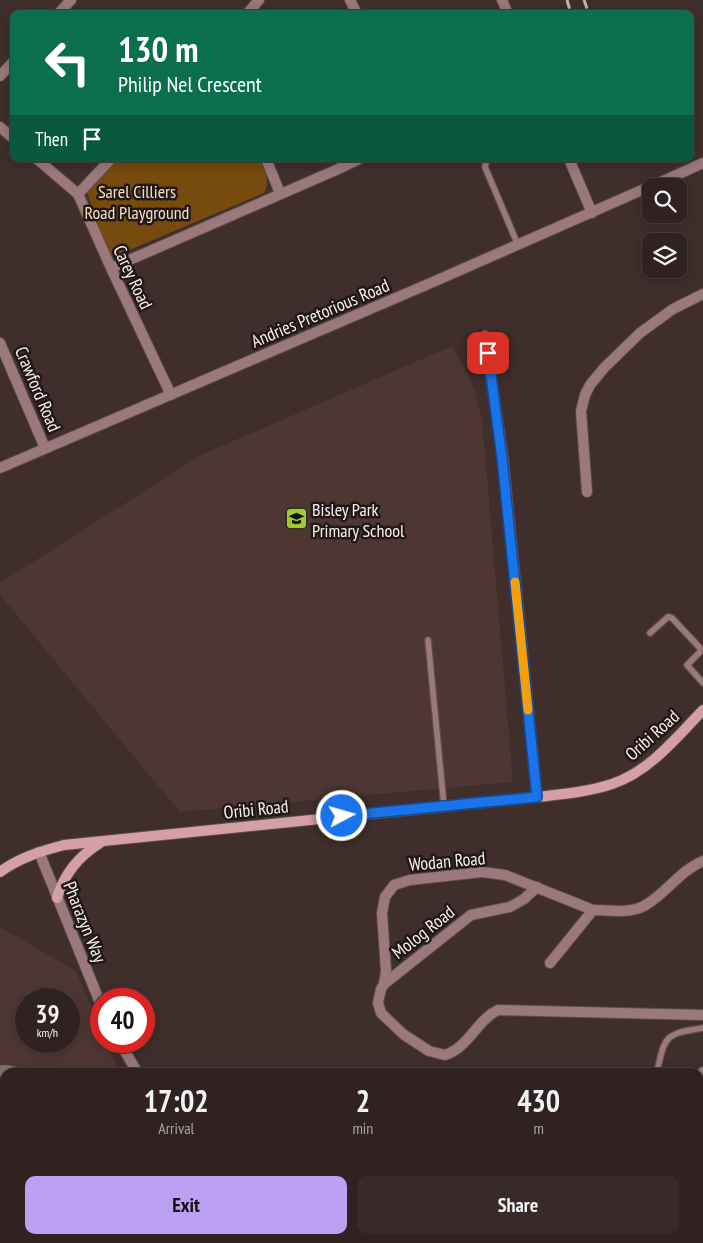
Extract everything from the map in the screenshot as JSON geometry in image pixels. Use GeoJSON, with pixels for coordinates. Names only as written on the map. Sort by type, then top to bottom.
{"type":"FeatureCollection","features":[{"type":"Feature","properties":{"kind":"street"},"geometry":{"type":"LineString","coordinates":[[61,10],[70,0]]}},
{"type":"Feature","properties":{"kind":"street"},"geometry":{"type":"LineString","coordinates":[[250,10],[259,0]]}},
{"type":"Feature","properties":{"kind":"street"},"geometry":{"type":"LineString","coordinates":[[0,76],[10,65]]}},
{"type":"Feature","properties":{"kind":"street"},"geometry":{"type":"LineString","coordinates":[[0,127],[10,136]]}},
{"type":"Feature","properties":{"kind":"street","name":"Carey Road"},"geometry":{"type":"LineString","coordinates":[[41,162],[78,194],[171,395]]}},
{"type":"Feature","properties":{"kind":"street"},"geometry":{"type":"LineString","coordinates":[[78,194],[108,162]]}},
{"type":"Feature","properties":{"kind":"street"},"geometry":{"type":"LineString","coordinates":[[267,162],[280,194]]}},
{"type":"Feature","properties":{"kind":"street"},"geometry":{"type":"LineString","coordinates":[[111,268],[353,162]]}},
{"type":"Feature","properties":{"kind":"street"},"geometry":{"type":"LineString","coordinates":[[571,162],[592,213]]}},
{"type":"Feature","properties":{"kind":"street","name":"Andries Pretorious Road"},"geometry":{"type":"LineString","coordinates":[[669,178],[703,163]]}},
{"type":"Feature","properties":{"kind":"street","name":"Andries Pretorious Road"},"geometry":{"type":"LineString","coordinates":[[0,468],[642,190]]}},
{"type":"Feature","properties":{"kind":"street"},"geometry":{"type":"LineString","coordinates":[[587,492],[582,411],[590,385],[604,368],[640,333],[673,309],[703,294]]}},
{"type":"Feature","properties":{"kind":"street"},"geometry":{"type":"LineString","coordinates":[[485,336],[502,458],[537,797]]}},
{"type":"Feature","properties":{"kind":"street","name":"Crawford Road"},"geometry":{"type":"LineString","coordinates":[[0,343],[46,448]]}},
{"type":"Feature","properties":{"kind":"street","name":"Oribi Road"},"geometry":{"type":"LineString","coordinates":[[0,872],[22,859],[64,845],[537,797],[593,789],[612,784],[635,774],[646,766],[703,710]]}},
{"type":"Feature","properties":{"kind":"street"},"geometry":{"type":"LineString","coordinates":[[57,898],[61,885],[72,867],[86,853],[106,840]]}},
{"type":"Feature","properties":{"kind":"street","name":"Pharazyn Way"},"geometry":{"type":"LineString","coordinates":[[39,852],[94,988]]}},
{"type":"Feature","properties":{"kind":"street","name":"Wodan Road"},"geometry":{"type":"LineString","coordinates":[[703,861],[681,875],[644,906],[624,911],[593,910],[505,875],[482,872],[410,880],[394,885],[387,892],[383,904],[386,960],[384,984],[378,1003],[381,1013],[403,1034],[428,1051],[445,1055],[455,1050],[486,1017],[498,1010],[703,1015]]}},
{"type":"Feature","properties":{"kind":"street","name":"Molog Road"},"geometry":{"type":"LineString","coordinates":[[384,984],[471,916],[510,907],[524,899],[537,887]]}},
{"type":"Feature","properties":{"kind":"street"},"geometry":{"type":"LineString","coordinates":[[550,963],[593,910]]}},
{"type":"Feature","properties":{"kind":"street"},"geometry":{"type":"LineString","coordinates":[[126,1053],[135,1068]]}},
{"type":"Feature","properties":{"kind":"lane"},"geometry":{"type":"LineString","coordinates":[[485,162],[484,167],[518,245]]}},
{"type":"Feature","properties":{"kind":"lane"},"geometry":{"type":"LineString","coordinates":[[650,633],[668,617],[672,618],[700,648],[700,652],[687,665],[703,683]]}},
{"type":"Feature","properties":{"kind":"lane"},"geometry":{"type":"LineString","coordinates":[[428,640],[444,806]]}},
{"type":"Feature","properties":{"kind":"lane"},"geometry":{"type":"LineString","coordinates":[[658,1068],[664,1044],[669,1036],[677,1032],[703,1028]]}},
{"type":"Feature","properties":{"kind":"shaded area","name":"Bisley Park Primary School"},"geometry":{"type":"Polygon","coordinates":[[[452,346],[471,380],[482,418],[513,782],[180,812],[0,595],[0,583],[201,455],[452,346]]]}},
{"type":"Feature","properties":{"kind":"shaded area"},"geometry":{"type":"Polygon","coordinates":[[[0,927],[76,971],[90,1004],[90,1053],[111,1053],[117,1068],[0,1068],[0,927]]]}},
{"type":"Feature","properties":{"kind":"green space","name":"Sarel Cilliers Road Playground"},"geometry":{"type":"Polygon","coordinates":[[[115,162],[260,162],[267,180],[264,193],[115,256],[108,255],[87,192],[115,162]]]}},
{"type":"Feature","properties":{"kind":"railway"},"geometry":{"type":"LineString","coordinates":[[567,0],[570,10]]}},
{"type":"Feature","properties":{"kind":"railway"},"geometry":{"type":"LineString","coordinates":[[584,0],[588,10]]}},
{"type":"Feature","properties":{"kind":"slow traffic"},"geometry":{"type":"LineString","coordinates":[[515,582],[528,710]]}},
{"type":"Feature","properties":{"kind":"place","name":"Bisley Park Primary School"},"geometry":{"type":"Point","coordinates":[296,519]}},
{"type":"Feature","properties":{"kind":"route"},"geometry":{"type":"LineString","coordinates":[[342,816],[537,797],[502,458],[488,353]]}}]}
